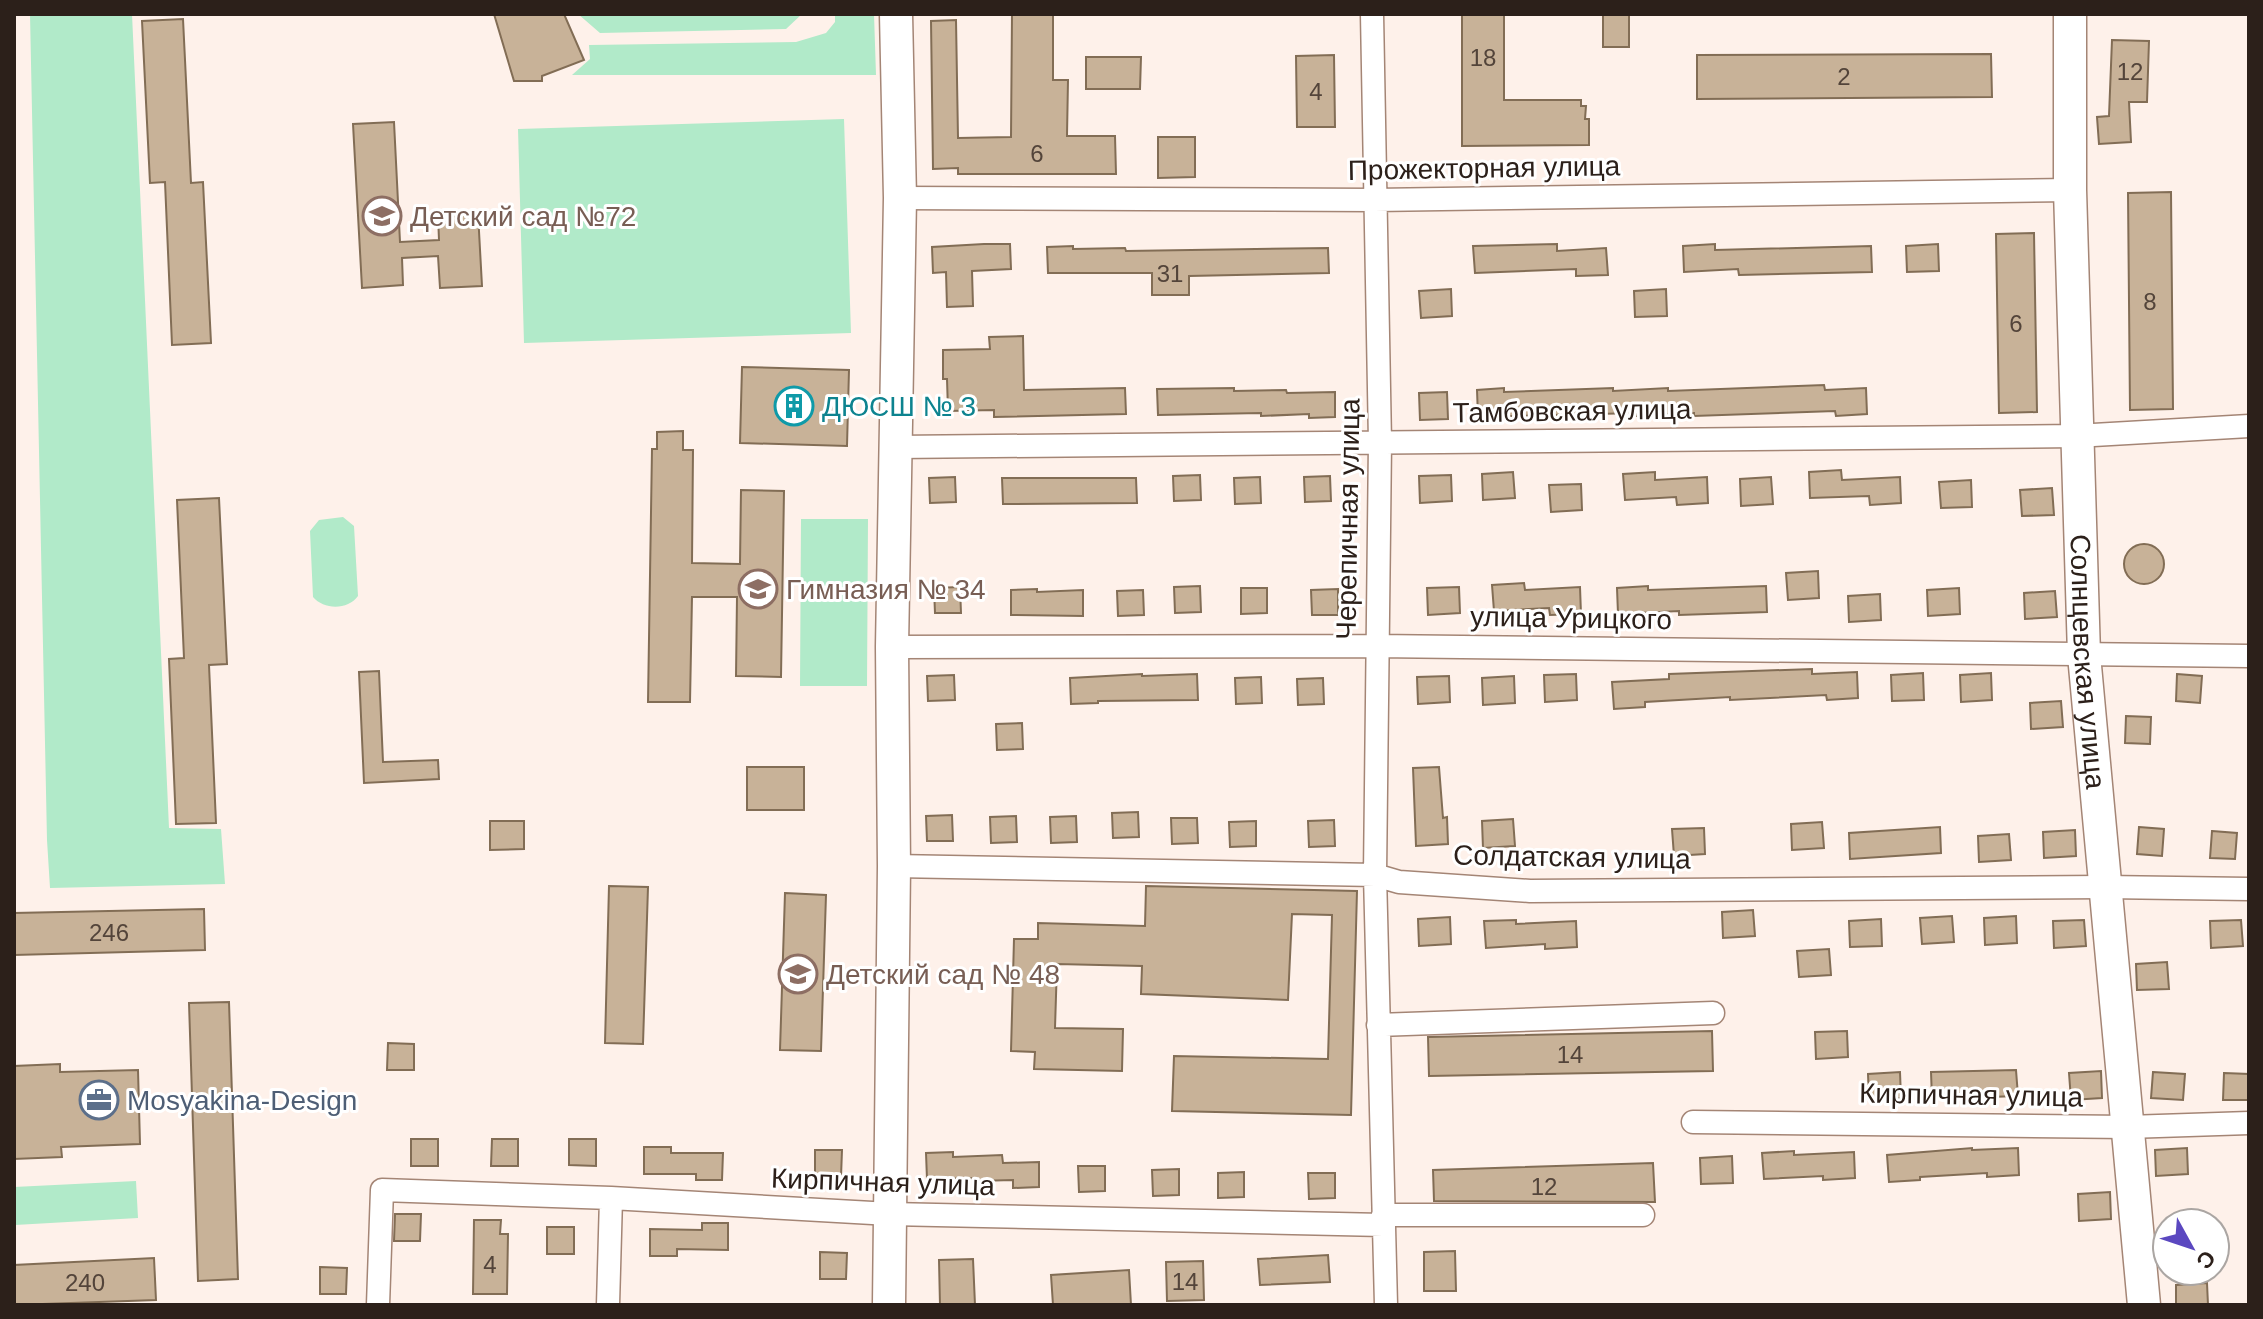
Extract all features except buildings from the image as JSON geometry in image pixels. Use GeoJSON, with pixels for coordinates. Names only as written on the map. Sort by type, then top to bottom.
{"type":"FeatureCollection","features":[{"type":"Feature","properties":{"kind":"street"},"geometry":{"type":"LineString","coordinates":[[889,1305],[894,866],[892,647],[900,198],[896,14]]}},
{"type":"Feature","properties":{"kind":"street","name":"Черепичная улица"},"geometry":{"type":"LineString","coordinates":[[1372,14],[1380,442],[1375,875],[1386,1305]]}},
{"type":"Feature","properties":{"kind":"street","name":"Солнцевская улица"},"geometry":{"type":"LineString","coordinates":[[2070,14],[2070,190],[2084,655],[2144,1305]]}},
{"type":"Feature","properties":{"kind":"street","name":"Прожекторная улица"},"geometry":{"type":"LineString","coordinates":[[900,198],[1375,200],[2070,190]]}},
{"type":"Feature","properties":{"kind":"street","name":"Тамбовская улица"},"geometry":{"type":"LineString","coordinates":[[896,447],[2076,436],[2249,426]]}},
{"type":"Feature","properties":{"kind":"street","name":"улица Урицкого"},"geometry":{"type":"LineString","coordinates":[[892,647],[1376,646],[2249,656]]}},
{"type":"Feature","properties":{"kind":"street","name":"Солдатская улица"},"geometry":{"type":"LineString","coordinates":[[894,866],[1375,875],[1399,882],[1530,891],[2105,887],[2249,889]]}},
{"type":"Feature","properties":{"kind":"street"},"geometry":{"type":"LineString","coordinates":[[1378,1025],[1713,1013]]}},
{"type":"Feature","properties":{"kind":"street","name":"Кирпичная улица"},"geometry":{"type":"LineString","coordinates":[[1693,1122],[2128,1127],[2249,1123]]}},
{"type":"Feature","properties":{"kind":"street","name":"Кирпичная улица"},"geometry":{"type":"LineString","coordinates":[[378,1305],[382,1190],[611,1198],[890,1214],[1383,1220]]}},
{"type":"Feature","properties":{"kind":"street"},"geometry":{"type":"LineString","coordinates":[[608,1305],[611,1198]]}},
{"type":"Feature","properties":{"kind":"street"},"geometry":{"type":"LineString","coordinates":[[1383,1220],[1643,1215]]}},
{"type":"Feature","properties":{"kind":"green space"},"geometry":{"type":"Polygon","coordinates":[[[30,14],[132,14],[169,828],[221,829],[225,884],[50,888],[30,14]]]}},
{"type":"Feature","properties":{"kind":"green space"},"geometry":{"type":"Polygon","coordinates":[[[578,14],[802,14],[786,29],[600,33],[578,14]]]}},
{"type":"Feature","properties":{"kind":"green space"},"geometry":{"type":"Polygon","coordinates":[[[835,14],[874,14],[876,75],[572,75],[590,59],[589,45],[796,42],[826,33],[835,22],[835,14]]]}},
{"type":"Feature","properties":{"kind":"green space"},"geometry":{"type":"Polygon","coordinates":[[[844,119],[851,333],[524,343],[518,129],[844,119]]]}},
{"type":"Feature","properties":{"kind":"green space"},"geometry":{"type":"Polygon","coordinates":[[[343,517],[354,526],[358,596],[348,604],[336,607],[323,604],[313,597],[310,531],[319,520],[343,517]]]}},
{"type":"Feature","properties":{"kind":"green space"},"geometry":{"type":"Polygon","coordinates":[[[801,519],[868,519],[867,686],[800,686],[801,519]]]}},
{"type":"Feature","properties":{"kind":"green space"},"geometry":{"type":"Polygon","coordinates":[[[136,1181],[138,1218],[15,1225],[14,1187],[136,1181]]]}},
{"type":"Feature","properties":{"kind":"place","name":"Детский сад №72"},"geometry":{"type":"Point","coordinates":[382,216]}},
{"type":"Feature","properties":{"kind":"place","name":"ДЮСШ № 3"},"geometry":{"type":"Point","coordinates":[794,406]}},
{"type":"Feature","properties":{"kind":"place","name":"Гимназия № 34"},"geometry":{"type":"Point","coordinates":[758,589]}},
{"type":"Feature","properties":{"kind":"place","name":"Детский сад № 48"},"geometry":{"type":"Point","coordinates":[798,974]}},
{"type":"Feature","properties":{"kind":"place","name":"Mosyakina-Design"},"geometry":{"type":"Point","coordinates":[99,1100]}}]}
